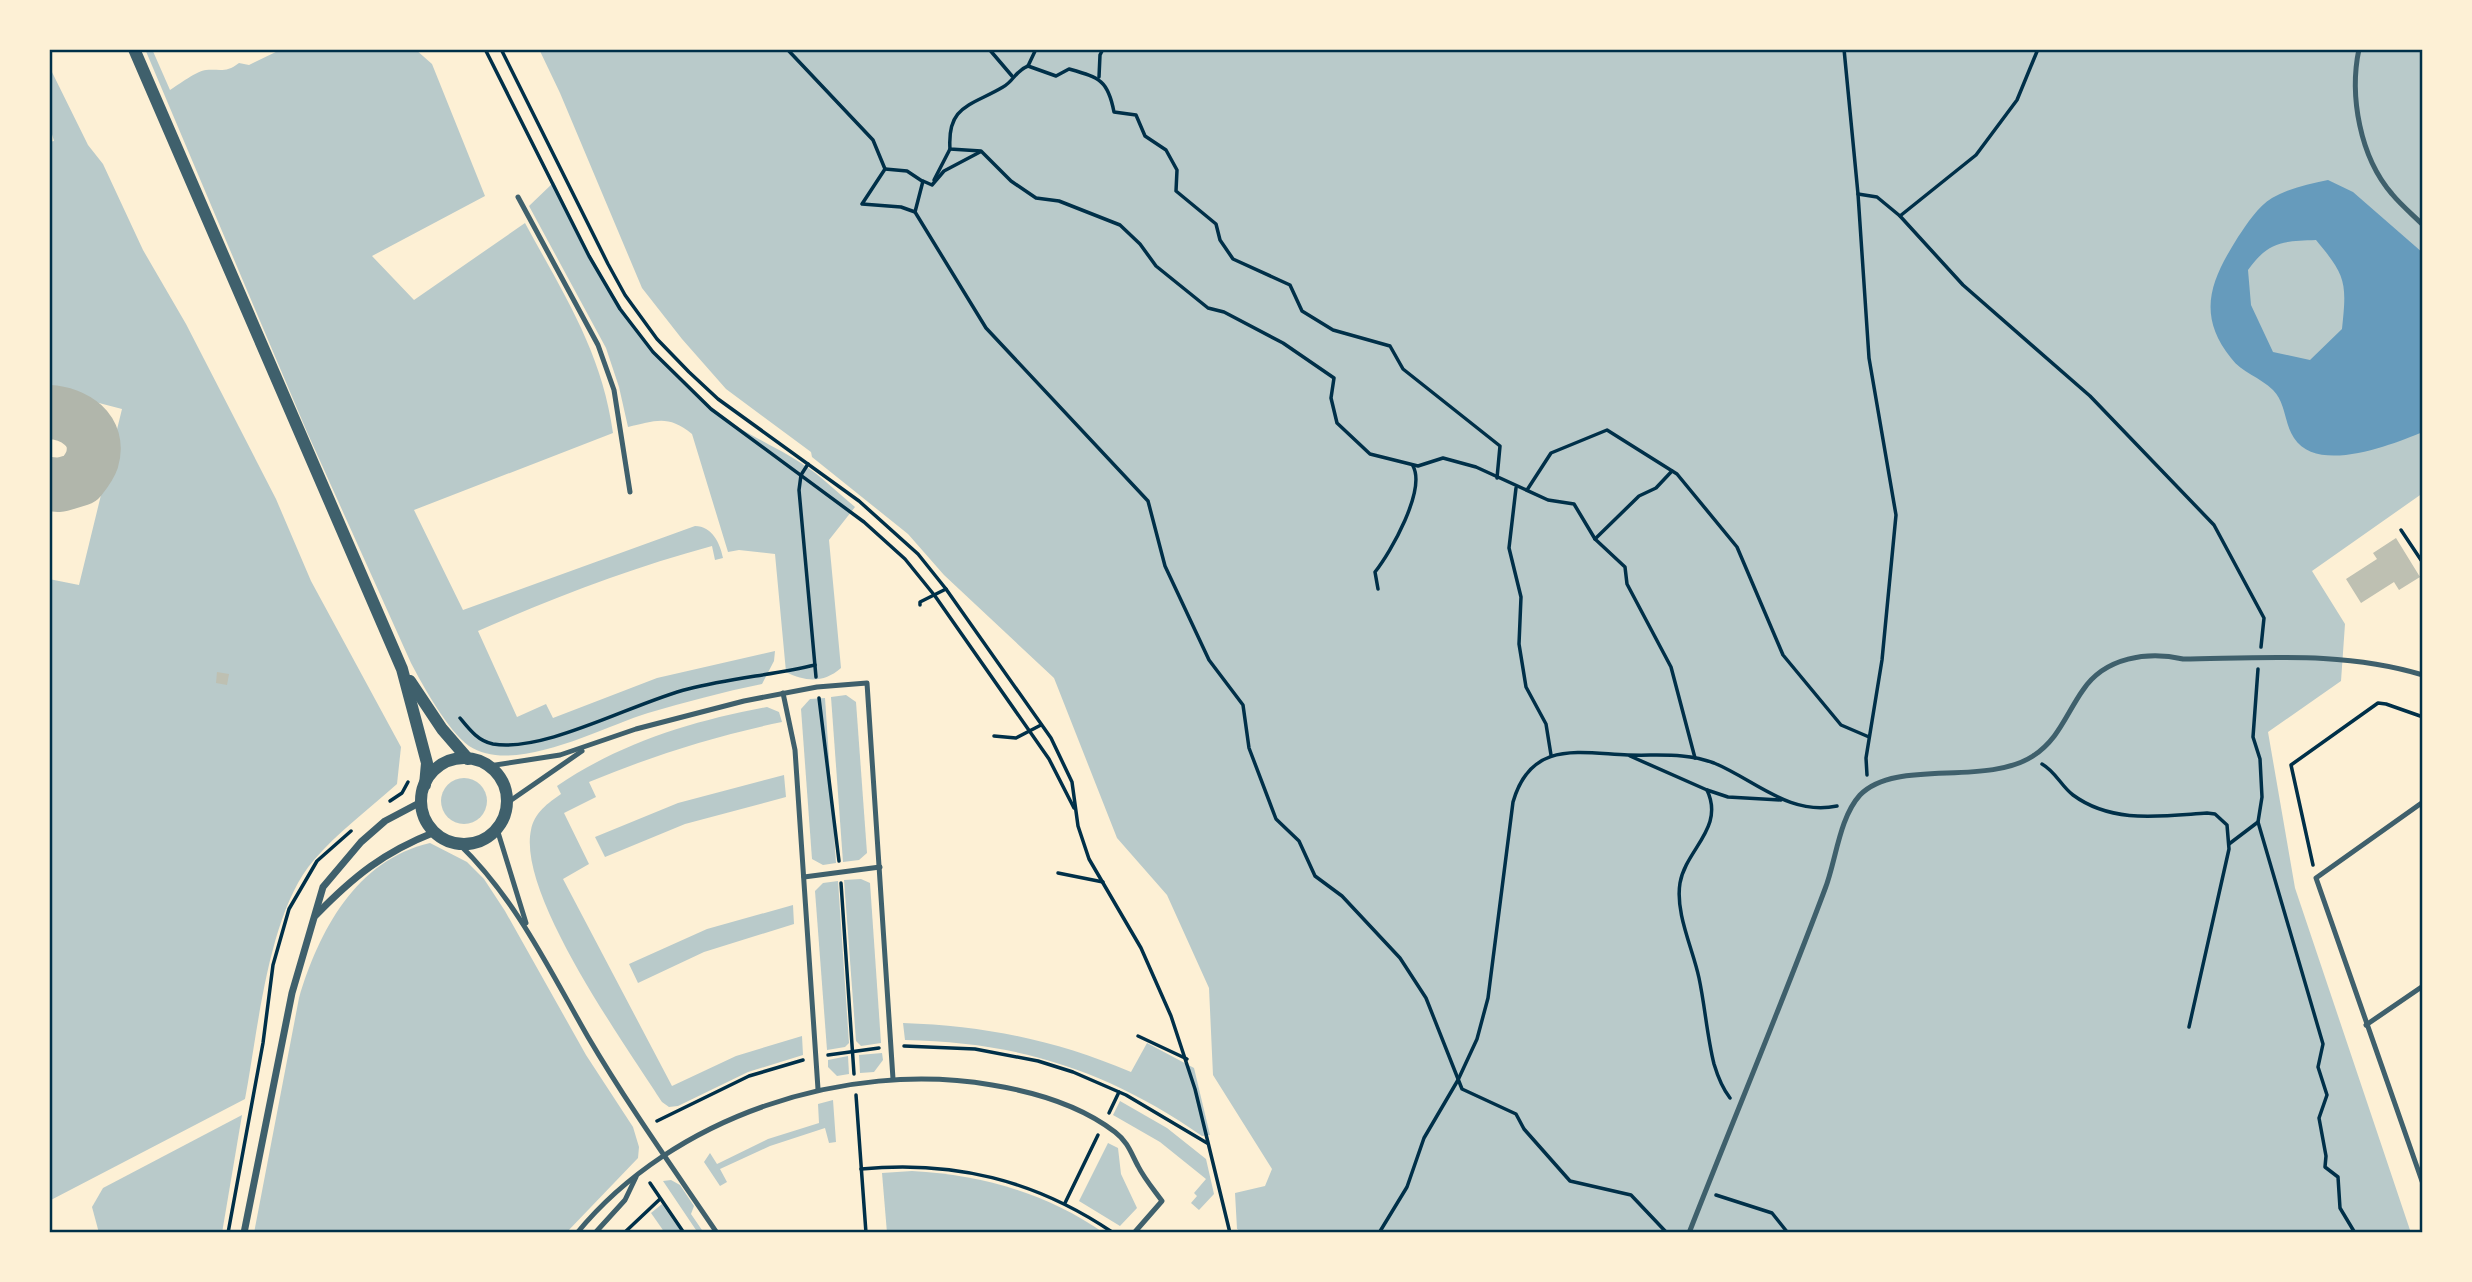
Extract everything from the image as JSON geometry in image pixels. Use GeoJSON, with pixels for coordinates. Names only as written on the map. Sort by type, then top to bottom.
{"type":"FeatureCollection","features":[{"type":"Feature","properties":{"kind":"street"},"geometry":{"type":"LineString","coordinates":[[134,49],[402,669],[425,751],[425,785],[421,802],[423,813],[435,832],[459,844],[480,841],[497,829],[507,803],[499,776],[489,766],[468,759],[442,729],[402,669]]}},
{"type":"Feature","properties":{"kind":"street"},"geometry":{"type":"LineString","coordinates":[[425,785],[442,765],[468,759]]}},
{"type":"Feature","properties":{"kind":"street"},"geometry":{"type":"LineString","coordinates":[[244,1233],[292,993],[303,945],[316,915],[323,887],[334,872],[385,821],[421,802]]}},
{"type":"Feature","properties":{"kind":"street"},"geometry":{"type":"LineString","coordinates":[[316,915],[349,881],[382,856],[435,832]]}},
{"type":"Feature","properties":{"kind":"lane"},"geometry":{"type":"LineString","coordinates":[[2359,49],[2355,96],[2371,161],[2390,193],[2423,225]]}},
{"type":"Feature","properties":{"kind":"lane"},"geometry":{"type":"LineString","coordinates":[[518,197],[598,345],[614,390],[630,492]]}},
{"type":"Feature","properties":{"kind":"lane"},"geometry":{"type":"LineString","coordinates":[[1689,1233],[1826,887],[1849,816],[1860,795],[1880,783],[1919,774],[1990,771],[2033,756],[2062,730],[2084,688],[2114,663],[2161,654],[2183,659],[2336,658],[2383,663],[2423,675]]}},
{"type":"Feature","properties":{"kind":"lane"},"geometry":{"type":"LineString","coordinates":[[489,766],[588,747],[696,712],[817,687],[867,683],[893,1079]]}},
{"type":"Feature","properties":{"kind":"lane"},"geometry":{"type":"LineString","coordinates":[[783,693],[795,750],[818,1089]]}},
{"type":"Feature","properties":{"kind":"lane"},"geometry":{"type":"LineString","coordinates":[[507,803],[588,747]]}},
{"type":"Feature","properties":{"kind":"lane"},"geometry":{"type":"LineString","coordinates":[[2423,802],[2316,877],[2423,1184]]}},
{"type":"Feature","properties":{"kind":"lane"},"geometry":{"type":"LineString","coordinates":[[497,829],[528,929]]}},
{"type":"Feature","properties":{"kind":"lane"},"geometry":{"type":"LineString","coordinates":[[459,844],[497,886],[528,929],[589,1039],[663,1158],[717,1233]]}},
{"type":"Feature","properties":{"kind":"lane"},"geometry":{"type":"LineString","coordinates":[[804,877],[880,867]]}},
{"type":"Feature","properties":{"kind":"lane"},"geometry":{"type":"LineString","coordinates":[[2366,1025],[2423,986]]}},
{"type":"Feature","properties":{"kind":"lane"},"geometry":{"type":"LineString","coordinates":[[577,1233],[612,1195],[640,1172],[737,1118],[789,1097],[818,1089],[893,1079],[936,1079],[1009,1088],[1046,1097],[1103,1125],[1129,1146],[1138,1167],[1162,1201],[1134,1233]]}},
{"type":"Feature","properties":{"kind":"lane"},"geometry":{"type":"LineString","coordinates":[[595,1233],[625,1200],[640,1172]]}},
{"type":"Feature","properties":{"kind":"path"},"geometry":{"type":"LineString","coordinates":[[485,49],[589,256],[620,309],[653,352],[711,409],[877,532],[905,559],[935,596],[1030,731],[1057,771],[1076,809]]}},
{"type":"Feature","properties":{"kind":"path"},"geometry":{"type":"LineString","coordinates":[[501,49],[608,264],[625,295],[657,339],[718,399],[893,528],[946,589],[1041,725],[1066,767],[1083,843],[1141,948],[1186,1059],[1230,1233]]}},
{"type":"Feature","properties":{"kind":"path"},"geometry":{"type":"LineString","coordinates":[[787,49],[873,140],[885,169]]}},
{"type":"Feature","properties":{"kind":"path"},"geometry":{"type":"LineString","coordinates":[[989,49],[1012,76]]}},
{"type":"Feature","properties":{"kind":"path"},"geometry":{"type":"LineString","coordinates":[[1028,66],[1036,49]]}},
{"type":"Feature","properties":{"kind":"path"},"geometry":{"type":"LineString","coordinates":[[1100,80],[1100,55],[1104,49]]}},
{"type":"Feature","properties":{"kind":"path"},"geometry":{"type":"LineString","coordinates":[[1844,49],[1858,194],[1869,358],[1896,515],[1882,660],[1866,773],[1868,778],[1880,783]]}},
{"type":"Feature","properties":{"kind":"path"},"geometry":{"type":"LineString","coordinates":[[1900,216],[1976,155],[2017,100],[2038,49]]}},
{"type":"Feature","properties":{"kind":"path"},"geometry":{"type":"LineString","coordinates":[[932,184],[950,149],[948,130],[962,107],[1007,85],[1017,70],[1028,66],[1056,76],[1069,69],[1100,80],[1110,92],[1114,113],[1136,115],[1146,136],[1166,150],[1177,170],[1175,191],[1216,224],[1220,240],[1233,259],[1290,285],[1302,311],[1333,330],[1390,346],[1403,369],[1460,417],[1500,446],[1497,479]]}},
{"type":"Feature","properties":{"kind":"path"},"geometry":{"type":"LineString","coordinates":[[950,149],[981,151],[1011,181],[1036,198],[1059,201],[1120,225],[1140,244],[1156,266],[1166,271],[1175,283],[1208,308],[1224,312],[1283,342],[1334,378],[1331,398],[1337,423],[1370,454],[1418,466],[1443,458],[1476,467],[1516,488],[1548,500],[1574,504],[1595,539],[1625,567],[1627,584],[1671,667],[1695,758]]}},
{"type":"Feature","properties":{"kind":"path"},"geometry":{"type":"LineString","coordinates":[[932,184],[944,171],[981,151]]}},
{"type":"Feature","properties":{"kind":"path"},"geometry":{"type":"LineString","coordinates":[[885,169],[907,171],[932,184]]}},
{"type":"Feature","properties":{"kind":"path"},"geometry":{"type":"LineString","coordinates":[[885,169],[862,204],[901,207],[915,212],[986,328],[1147,501],[1165,566],[1209,660],[1243,705],[1249,748],[1276,819],[1299,841],[1315,876],[1342,896],[1400,958],[1426,998],[1462,1089],[1516,1114],[1524,1129],[1570,1181],[1631,1195],[1667,1233]]}},
{"type":"Feature","properties":{"kind":"path"},"geometry":{"type":"LineString","coordinates":[[915,212],[923,181]]}},
{"type":"Feature","properties":{"kind":"path"},"geometry":{"type":"LineString","coordinates":[[1858,194],[1877,197],[1900,216],[1963,285],[2091,396],[2214,524],[2263,618],[2253,737],[2260,759],[2258,822],[2323,1044],[2318,1067],[2326,1095],[2319,1118],[2325,1167],[2338,1177],[2340,1208],[2355,1233]]}},
{"type":"Feature","properties":{"kind":"path"},"geometry":{"type":"LineString","coordinates":[[1527,491],[1550,453],[1607,430],[1672,471],[1737,547],[1783,655],[1840,725],[1869,737]]}},
{"type":"Feature","properties":{"kind":"path"},"geometry":{"type":"LineString","coordinates":[[808,464],[801,475],[799,490],[817,687],[840,872],[866,1233]]}},
{"type":"Feature","properties":{"kind":"path"},"geometry":{"type":"LineString","coordinates":[[1378,589],[1375,572],[1390,554],[1416,483],[1412,464]]}},
{"type":"Feature","properties":{"kind":"path"},"geometry":{"type":"LineString","coordinates":[[1595,539],[1639,496],[1656,488],[1672,471]]}},
{"type":"Feature","properties":{"kind":"path"},"geometry":{"type":"LineString","coordinates":[[1516,488],[1509,548],[1521,597],[1519,644],[1526,687],[1546,724],[1551,755]]}},
{"type":"Feature","properties":{"kind":"path"},"geometry":{"type":"LineString","coordinates":[[2401,530],[2423,564]]}},
{"type":"Feature","properties":{"kind":"path"},"geometry":{"type":"LineString","coordinates":[[920,605],[920,602],[946,589]]}},
{"type":"Feature","properties":{"kind":"path"},"geometry":{"type":"LineString","coordinates":[[460,718],[476,737],[491,744],[522,743],[590,725],[624,710],[686,689],[815,664]]}},
{"type":"Feature","properties":{"kind":"path"},"geometry":{"type":"LineString","coordinates":[[2316,877],[2291,765],[2378,704],[2386,704],[2423,717]]}},
{"type":"Feature","properties":{"kind":"path"},"geometry":{"type":"LineString","coordinates":[[993,736],[1016,738],[1041,725]]}},
{"type":"Feature","properties":{"kind":"path"},"geometry":{"type":"LineString","coordinates":[[1379,1233],[1407,1187],[1423,1138],[1458,1080],[1477,1039],[1488,998],[1515,795],[1524,778],[1537,763],[1551,755],[1570,751],[1628,755],[1675,753],[1714,763],[1782,800]]}},
{"type":"Feature","properties":{"kind":"path"},"geometry":{"type":"LineString","coordinates":[[1628,755],[1728,797],[1782,800],[1819,810],[1840,805],[1860,795]]}},
{"type":"Feature","properties":{"kind":"path"},"geometry":{"type":"LineString","coordinates":[[2023,761],[2045,765],[2071,793],[2116,816],[2215,814],[2227,825],[2230,844],[2189,1027]]}},
{"type":"Feature","properties":{"kind":"path"},"geometry":{"type":"LineString","coordinates":[[1707,790],[1713,802],[1711,825],[1683,870],[1679,886],[1680,903],[1699,976],[1715,1065],[1727,1094],[1738,1106]]}},
{"type":"Feature","properties":{"kind":"path"},"geometry":{"type":"LineString","coordinates":[[2230,844],[2258,822]]}},
{"type":"Feature","properties":{"kind":"path"},"geometry":{"type":"LineString","coordinates":[[1058,873],[1103,882]]}},
{"type":"Feature","properties":{"kind":"path"},"geometry":{"type":"LineString","coordinates":[[1138,1036],[1186,1059]]}},
{"type":"Feature","properties":{"kind":"path"},"geometry":{"type":"LineString","coordinates":[[1065,1203],[1119,1092]]}},
{"type":"Feature","properties":{"kind":"path"},"geometry":{"type":"LineString","coordinates":[[862,1168],[917,1166],[973,1171],[1030,1187],[1065,1203],[1112,1232]]}},
{"type":"Feature","properties":{"kind":"path"},"geometry":{"type":"LineString","coordinates":[[640,1172],[684,1233]]}},
{"type":"Feature","properties":{"kind":"path"},"geometry":{"type":"LineString","coordinates":[[1693,1222],[1717,1193],[1772,1213],[1788,1233]]}},
{"type":"Feature","properties":{"kind":"path"},"geometry":{"type":"LineString","coordinates":[[624,1233],[660,1199]]}},
{"type":"Feature","properties":{"kind":"shaded area"},"geometry":{"type":"Polygon","coordinates":[[[145,49],[152,49],[170,90],[202,71],[227,69],[239,63],[249,65],[282,49],[415,49],[432,64],[485,196],[372,256],[414,300],[525,223],[567,299],[590,349],[608,404],[613,433],[414,510],[463,610],[695,526],[711,532],[717,541],[723,558],[715,560],[712,546],[594,584],[478,631],[517,717],[546,704],[553,718],[657,678],[775,651],[774,661],[762,684],[648,713],[583,738],[533,752],[488,754],[469,746],[461,739],[437,708],[411,663],[307,432],[145,49]]]}},
{"type":"Feature","properties":{"kind":"shaded area"},"geometry":{"type":"Polygon","coordinates":[[[539,49],[2423,49],[2423,493],[2312,571],[2345,624],[2341,681],[2268,732],[2295,888],[2411,1233],[1243,1233],[1237,1229],[1235,1193],[1265,1186],[1272,1169],[1213,1075],[1209,988],[1167,895],[1117,838],[1054,678],[944,575],[908,534],[812,457],[811,452],[726,389],[682,339],[642,288],[539,49]]]}},
{"type":"Feature","properties":{"kind":"shaded area"},"geometry":{"type":"Polygon","coordinates":[[[49,66],[88,145],[103,164],[143,250],[186,324],[276,499],[311,581],[401,747],[397,784],[343,830],[314,860],[298,882],[275,941],[267,973],[245,1099],[49,1201],[49,579],[79,585],[122,409],[49,390],[49,142],[54,141],[49,124],[49,66]]]}},
{"type":"Feature","properties":{"kind":"shaded area"},"geometry":{"type":"Polygon","coordinates":[[[554,182],[601,275],[660,359],[720,416],[808,468],[855,507],[829,540],[841,668],[835,673],[808,679],[786,672],[775,554],[739,550],[728,552],[692,434],[668,421],[628,427],[606,348],[529,206],[554,182]]]}},
{"type":"Feature","properties":{"kind":"shaded area"},"geometry":{"type":"Polygon","coordinates":[[[846,695],[856,702],[867,853],[859,860],[843,862],[831,697],[846,695]]]}},
{"type":"Feature","properties":{"kind":"shaded area"},"geometry":{"type":"Polygon","coordinates":[[[825,698],[836,863],[823,865],[812,859],[801,709],[810,699],[825,698]]]}},
{"type":"Feature","properties":{"kind":"shaded area"},"geometry":{"type":"Polygon","coordinates":[[[767,707],[779,712],[782,722],[684,748],[589,782],[596,797],[564,813],[589,864],[563,879],[672,1086],[736,1056],[802,1036],[803,1055],[748,1072],[678,1106],[669,1107],[662,1102],[601,1008],[557,929],[540,892],[531,858],[531,830],[538,814],[561,794],[557,786],[606,757],[684,727],[767,707]]]}},
{"type":"Feature","properties":{"kind":"shaded area"},"geometry":{"type":"Polygon","coordinates":[[[784,775],[786,797],[685,824],[605,857],[595,837],[678,803],[784,775]]]}},
{"type":"Feature","properties":{"kind":"shaded area"},"geometry":{"type":"Polygon","coordinates":[[[464,778],[481,784],[487,801],[481,818],[464,824],[447,818],[441,801],[447,784],[464,778]]]}},
{"type":"Feature","properties":{"kind":"shaded area"},"geometry":{"type":"Polygon","coordinates":[[[430,843],[467,862],[484,879],[505,911],[586,1055],[633,1127],[639,1147],[638,1158],[566,1233],[254,1233],[299,998],[318,948],[344,902],[361,882],[381,865],[404,852],[430,843]]]}},
{"type":"Feature","properties":{"kind":"shaded area"},"geometry":{"type":"Polygon","coordinates":[[[861,879],[870,883],[881,1043],[861,1046],[856,1041],[844,880],[861,879]]]}},
{"type":"Feature","properties":{"kind":"shaded area"},"geometry":{"type":"Polygon","coordinates":[[[838,881],[849,1043],[845,1047],[827,1050],[815,891],[823,883],[838,881]]]}},
{"type":"Feature","properties":{"kind":"shaded area"},"geometry":{"type":"Polygon","coordinates":[[[793,905],[794,924],[704,952],[638,983],[629,964],[707,929],[793,905]]]}},
{"type":"Feature","properties":{"kind":"shaded area"},"geometry":{"type":"Polygon","coordinates":[[[903,1023],[992,1031],[1048,1043],[1131,1072],[1147,1043],[1194,1068],[1210,1135],[1202,1136],[1132,1094],[1061,1064],[986,1047],[905,1040],[903,1023]]]}},
{"type":"Feature","properties":{"kind":"shaded area"},"geometry":{"type":"Polygon","coordinates":[[[882,1053],[883,1060],[874,1072],[860,1073],[859,1055],[882,1053]]]}},
{"type":"Feature","properties":{"kind":"shaded area"},"geometry":{"type":"Polygon","coordinates":[[[848,1056],[849,1074],[837,1076],[828,1067],[828,1060],[848,1056]]]}},
{"type":"Feature","properties":{"kind":"shaded area"},"geometry":{"type":"Polygon","coordinates":[[[833,1100],[836,1142],[829,1143],[825,1128],[770,1146],[720,1169],[727,1182],[720,1186],[704,1162],[710,1153],[717,1164],[768,1139],[819,1123],[818,1104],[833,1100]]]}},
{"type":"Feature","properties":{"kind":"shaded area"},"geometry":{"type":"Polygon","coordinates":[[[1120,1101],[1167,1128],[1206,1159],[1214,1194],[1199,1210],[1191,1203],[1197,1196],[1194,1193],[1206,1179],[1160,1142],[1113,1115],[1120,1101]]]}},
{"type":"Feature","properties":{"kind":"shaded area"},"geometry":{"type":"Polygon","coordinates":[[[242,1115],[222,1233],[99,1233],[92,1207],[103,1188],[242,1115]]]}},
{"type":"Feature","properties":{"kind":"shaded area"},"geometry":{"type":"Polygon","coordinates":[[[1108,1143],[1118,1148],[1121,1174],[1137,1208],[1120,1226],[1079,1201],[1108,1143]]]}},
{"type":"Feature","properties":{"kind":"shaded area"},"geometry":{"type":"Polygon","coordinates":[[[912,1171],[964,1177],[1013,1188],[1060,1207],[1104,1233],[887,1233],[882,1173],[912,1171]]]}},
{"type":"Feature","properties":{"kind":"shaded area"},"geometry":{"type":"Polygon","coordinates":[[[671,1180],[680,1185],[694,1206],[691,1214],[704,1233],[698,1233],[663,1181],[671,1180]]]}},
{"type":"Feature","properties":{"kind":"shaded area"},"geometry":{"type":"Polygon","coordinates":[[[662,1204],[682,1233],[665,1233],[651,1213],[662,1204]]]}},
{"type":"Feature","properties":{"kind":"water"},"geometry":{"type":"Polygon","coordinates":[[[2328,180],[2353,192],[2423,253],[2423,432],[2375,449],[2337,456],[2305,449],[2294,438],[2277,395],[2240,368],[2231,358],[2220,342],[2211,312],[2211,297],[2221,268],[2257,210],[2279,195],[2328,180]],[[2316,240],[2294,241],[2269,248],[2248,270],[2251,305],[2273,352],[2310,360],[2342,329],[2344,300],[2339,272],[2316,240]]]}},
{"type":"Feature","properties":{"kind":"building"},"geometry":{"type":"Polygon","coordinates":[[[2396,538],[2420,577],[2399,590],[2394,582],[2361,603],[2346,579],[2377,559],[2373,553],[2396,538]]]}},
{"type":"Feature","properties":{"kind":"building"},"geometry":{"type":"Polygon","coordinates":[[[217,672],[229,674],[227,685],[216,683],[217,672]]]}},
{"type":"Feature","properties":{"kind":"taxiway"},"geometry":{"type":"LineString","coordinates":[[49,412],[68,416],[83,425],[93,440],[94,449],[91,462],[80,479],[60,485],[49,484]]}}]}
